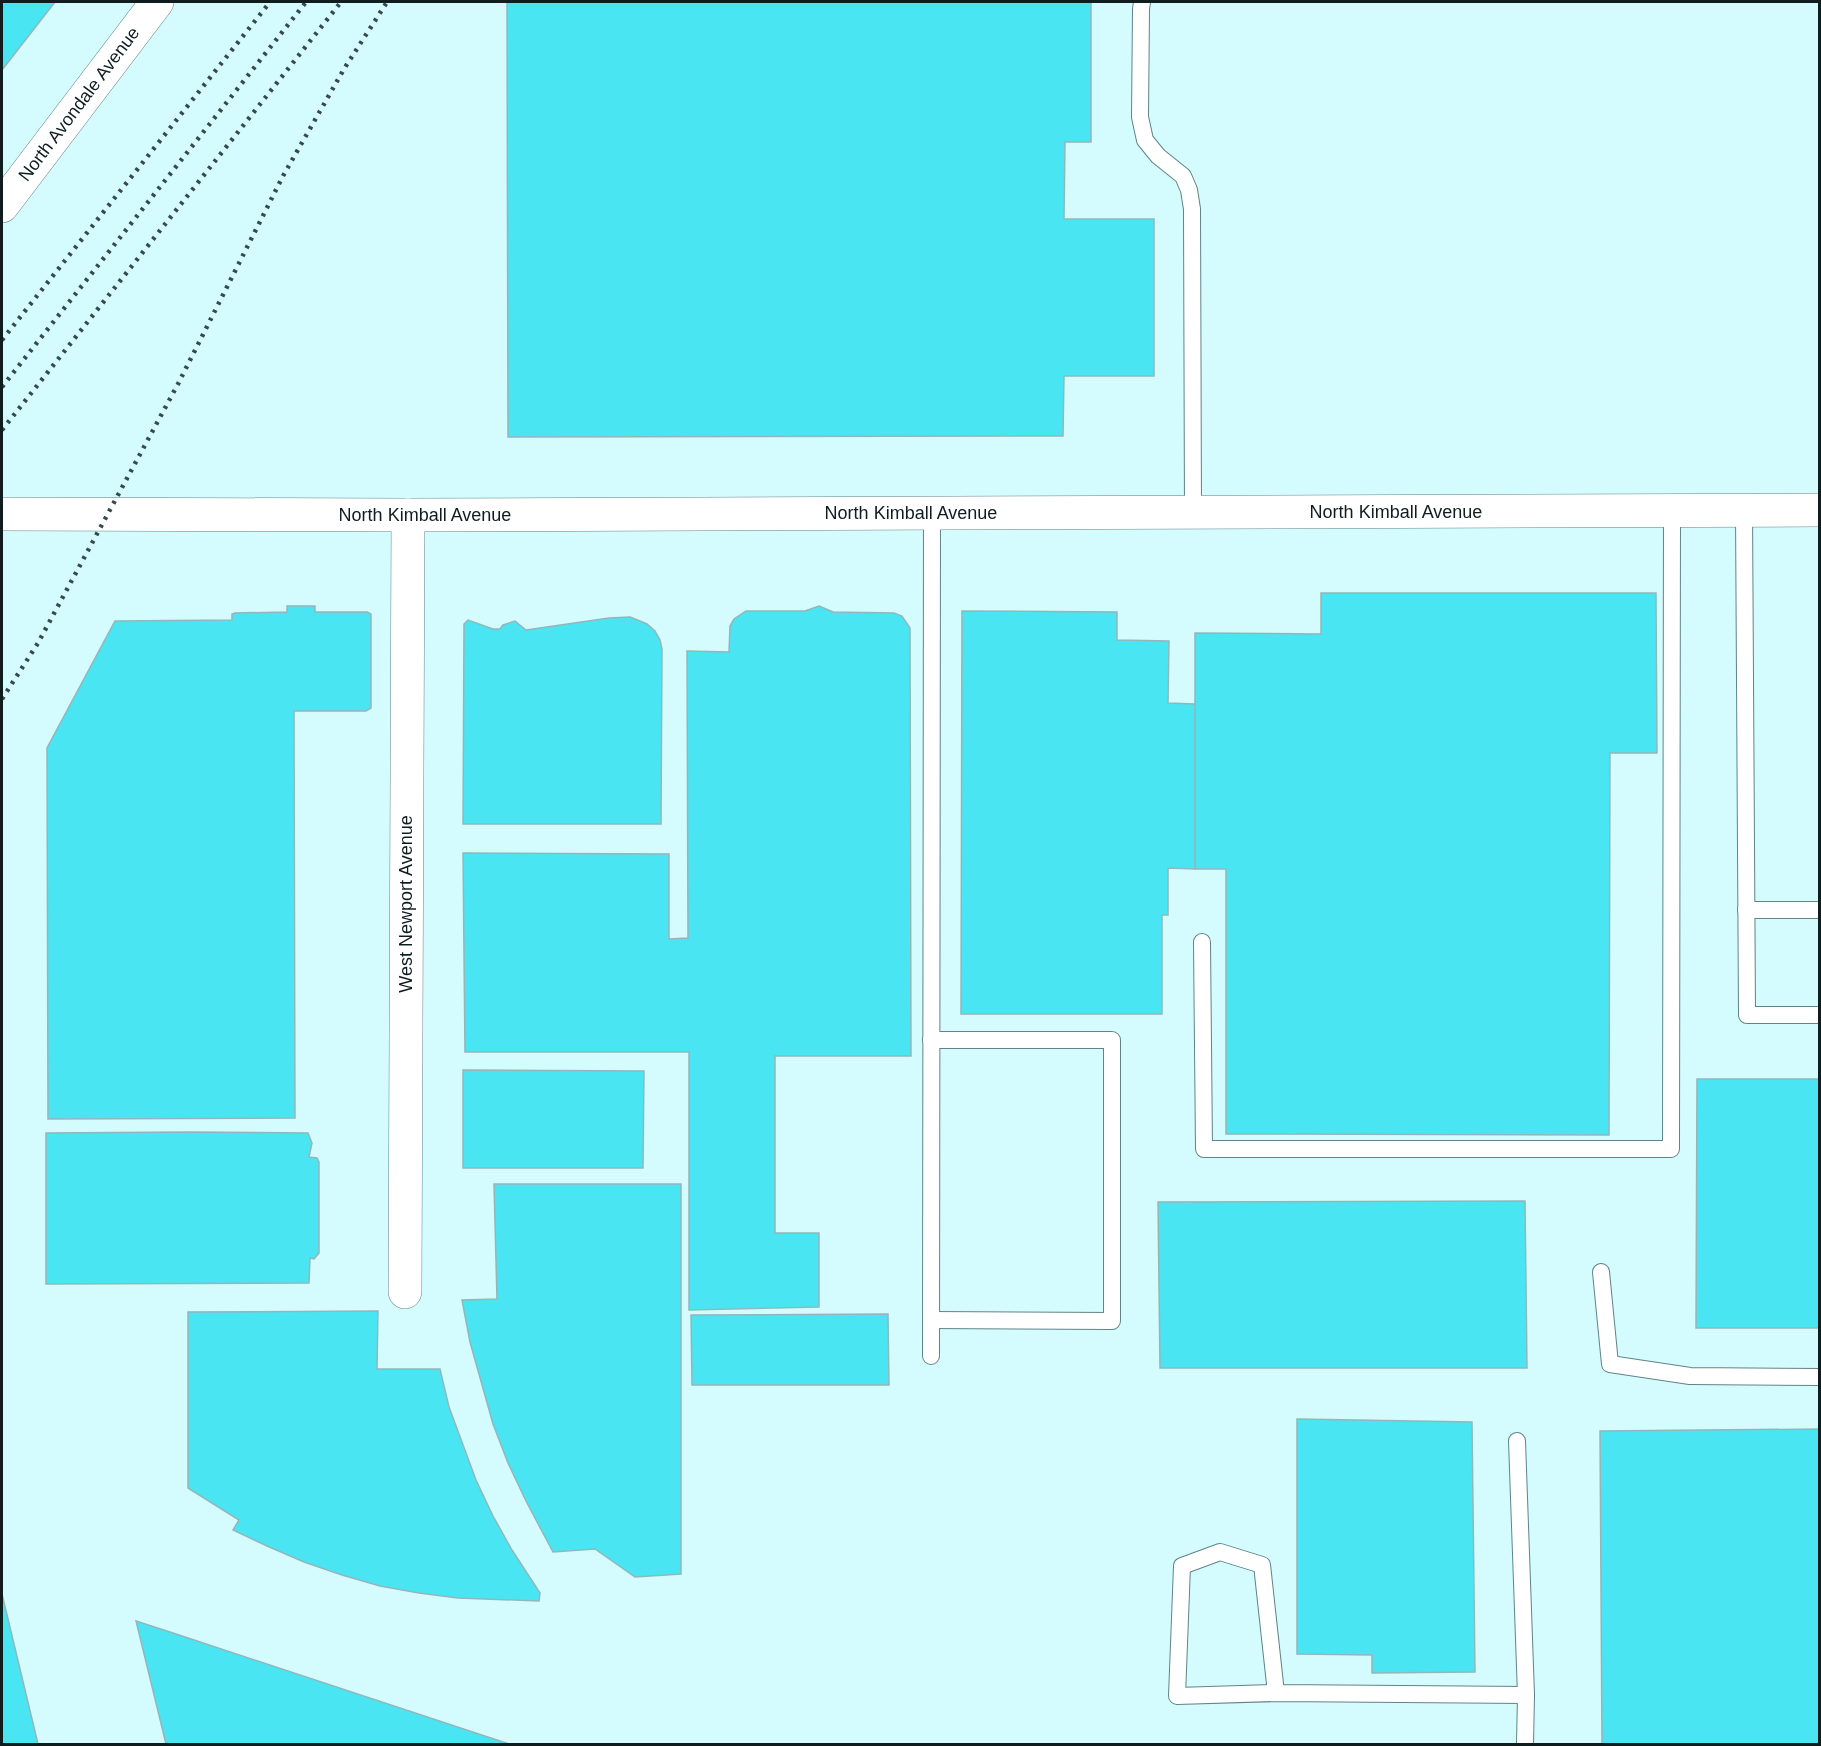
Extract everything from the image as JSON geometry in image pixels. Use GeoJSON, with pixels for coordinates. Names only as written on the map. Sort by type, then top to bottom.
{"type":"FeatureCollection","features":[{"type":"Feature","properties":{"kind":"street","name":"North Avondale Avenue"},"geometry":{"type":"LineString","coordinates":[[2,206],[157,2]]}},
{"type":"Feature","properties":{"kind":"street","name":"North Kimball Avenue"},"geometry":{"type":"LineString","coordinates":[[2,514],[408,515],[1820,510]]}},
{"type":"Feature","properties":{"kind":"street","name":"West Newport Avenue"},"geometry":{"type":"LineString","coordinates":[[405,1292],[408,515]]}},
{"type":"Feature","properties":{"kind":"lane"},"geometry":{"type":"LineString","coordinates":[[1142,2],[1140,117],[1146,140],[1158,156],[1183,176],[1189,190],[1192,209],[1193,512]]}},
{"type":"Feature","properties":{"kind":"lane"},"geometry":{"type":"LineString","coordinates":[[1744,510],[1747,1015],[1820,1015]]}},
{"type":"Feature","properties":{"kind":"lane"},"geometry":{"type":"LineString","coordinates":[[1202,942],[1204,1149],[1671,1149],[1672,511]]}},
{"type":"Feature","properties":{"kind":"lane"},"geometry":{"type":"LineString","coordinates":[[931,1356],[932,513]]}},
{"type":"Feature","properties":{"kind":"lane"},"geometry":{"type":"LineString","coordinates":[[1746,910],[1820,910]]}},
{"type":"Feature","properties":{"kind":"lane"},"geometry":{"type":"LineString","coordinates":[[931,1040],[1112,1040],[1112,1321],[931,1320]]}},
{"type":"Feature","properties":{"kind":"lane"},"geometry":{"type":"LineString","coordinates":[[1601,1272],[1610,1364],[1690,1376],[1820,1377]]}},
{"type":"Feature","properties":{"kind":"lane"},"geometry":{"type":"LineString","coordinates":[[1517,1441],[1526,1695],[1525,1744]]}},
{"type":"Feature","properties":{"kind":"lane"},"geometry":{"type":"LineString","coordinates":[[1276,1693],[1262,1565],[1220,1552],[1182,1566],[1178,1696],[1276,1693],[1526,1695]]}},
{"type":"Feature","properties":{"kind":"building"},"geometry":{"type":"Polygon","coordinates":[[[2,2],[55,2],[2,70],[2,2]]]}},
{"type":"Feature","properties":{"kind":"building"},"geometry":{"type":"Polygon","coordinates":[[[507,2],[1091,2],[1091,142],[1065,142],[1064,219],[1154,219],[1154,376],[1064,376],[1063,436],[508,437],[507,2]]]}},
{"type":"Feature","properties":{"kind":"building"},"geometry":{"type":"Polygon","coordinates":[[[1321,593],[1656,593],[1657,753],[1610,753],[1609,1135],[1226,1134],[1226,869],[1195,869],[1195,633],[1321,634],[1321,593]]]}},
{"type":"Feature","properties":{"kind":"building"},"geometry":{"type":"Polygon","coordinates":[[[287,606],[315,606],[315,612],[367,612],[371,614],[371,708],[366,711],[294,711],[295,1118],[48,1119],[47,748],[115,621],[232,620],[232,614],[235,613],[287,612],[287,606]]]}},
{"type":"Feature","properties":{"kind":"building"},"geometry":{"type":"Polygon","coordinates":[[[819,606],[833,612],[894,613],[902,616],[910,628],[911,1056],[775,1056],[775,1233],[819,1233],[819,1307],[689,1310],[689,1052],[465,1052],[463,853],[669,854],[669,939],[688,938],[687,651],[729,652],[730,626],[734,619],[746,611],[805,611],[819,606]]]}},
{"type":"Feature","properties":{"kind":"building"},"geometry":{"type":"Polygon","coordinates":[[[962,611],[1117,612],[1117,640],[1169,641],[1168,703],[1195,704],[1195,869],[1168,868],[1168,915],[1162,915],[1162,1014],[961,1014],[962,611]]]}},
{"type":"Feature","properties":{"kind":"building"},"geometry":{"type":"Polygon","coordinates":[[[630,617],[647,624],[655,631],[662,649],[661,824],[463,824],[464,624],[468,620],[493,629],[500,629],[503,625],[515,621],[526,630],[630,617]]]}},
{"type":"Feature","properties":{"kind":"building"},"geometry":{"type":"Polygon","coordinates":[[[463,1070],[644,1071],[643,1168],[463,1168],[463,1070]]]}},
{"type":"Feature","properties":{"kind":"building"},"geometry":{"type":"Polygon","coordinates":[[[1697,1079],[1820,1079],[1820,1328],[1696,1328],[1697,1079]]]}},
{"type":"Feature","properties":{"kind":"building"},"geometry":{"type":"Polygon","coordinates":[[[46,1133],[308,1133],[312,1143],[309,1157],[317,1158],[319,1162],[319,1253],[314,1259],[310,1258],[309,1283],[46,1284],[46,1133]]]}},
{"type":"Feature","properties":{"kind":"building"},"geometry":{"type":"Polygon","coordinates":[[[494,1184],[681,1184],[681,1574],[635,1577],[595,1549],[553,1552],[526,1501],[493,1424],[470,1342],[462,1300],[497,1299],[494,1184]]]}},
{"type":"Feature","properties":{"kind":"building"},"geometry":{"type":"Polygon","coordinates":[[[1525,1201],[1527,1368],[1160,1368],[1158,1202],[1525,1201]]]}},
{"type":"Feature","properties":{"kind":"building"},"geometry":{"type":"Polygon","coordinates":[[[378,1311],[377,1369],[440,1369],[449,1407],[476,1480],[512,1550],[540,1593],[539,1601],[458,1598],[419,1593],[380,1586],[342,1575],[304,1562],[233,1530],[239,1520],[188,1488],[188,1312],[378,1311]]]}},
{"type":"Feature","properties":{"kind":"building"},"geometry":{"type":"Polygon","coordinates":[[[888,1314],[889,1385],[692,1385],[691,1315],[888,1314]]]}},
{"type":"Feature","properties":{"kind":"building"},"geometry":{"type":"Polygon","coordinates":[[[1297,1419],[1472,1422],[1475,1672],[1372,1673],[1372,1655],[1297,1654],[1297,1419]]]}},
{"type":"Feature","properties":{"kind":"building"},"geometry":{"type":"Polygon","coordinates":[[[1820,1429],[1820,1744],[1602,1744],[1600,1431],[1820,1429]]]}},
{"type":"Feature","properties":{"kind":"building"},"geometry":{"type":"Polygon","coordinates":[[[2,1594],[38,1744],[2,1744],[2,1594]]]}},
{"type":"Feature","properties":{"kind":"building"},"geometry":{"type":"Polygon","coordinates":[[[136,1621],[176,1634],[509,1744],[166,1744],[136,1621]]]}},
{"type":"Feature","properties":{"kind":"railway"},"geometry":{"type":"LineString","coordinates":[[2,340],[270,2]]}},
{"type":"Feature","properties":{"kind":"railway"},"geometry":{"type":"LineString","coordinates":[[2,387],[306,2]]}},
{"type":"Feature","properties":{"kind":"railway"},"geometry":{"type":"LineString","coordinates":[[2,430],[341,2]]}},
{"type":"Feature","properties":{"kind":"railway"},"geometry":{"type":"LineString","coordinates":[[2,699],[38,643],[178,384],[283,176],[344,69],[387,2]]}}]}
